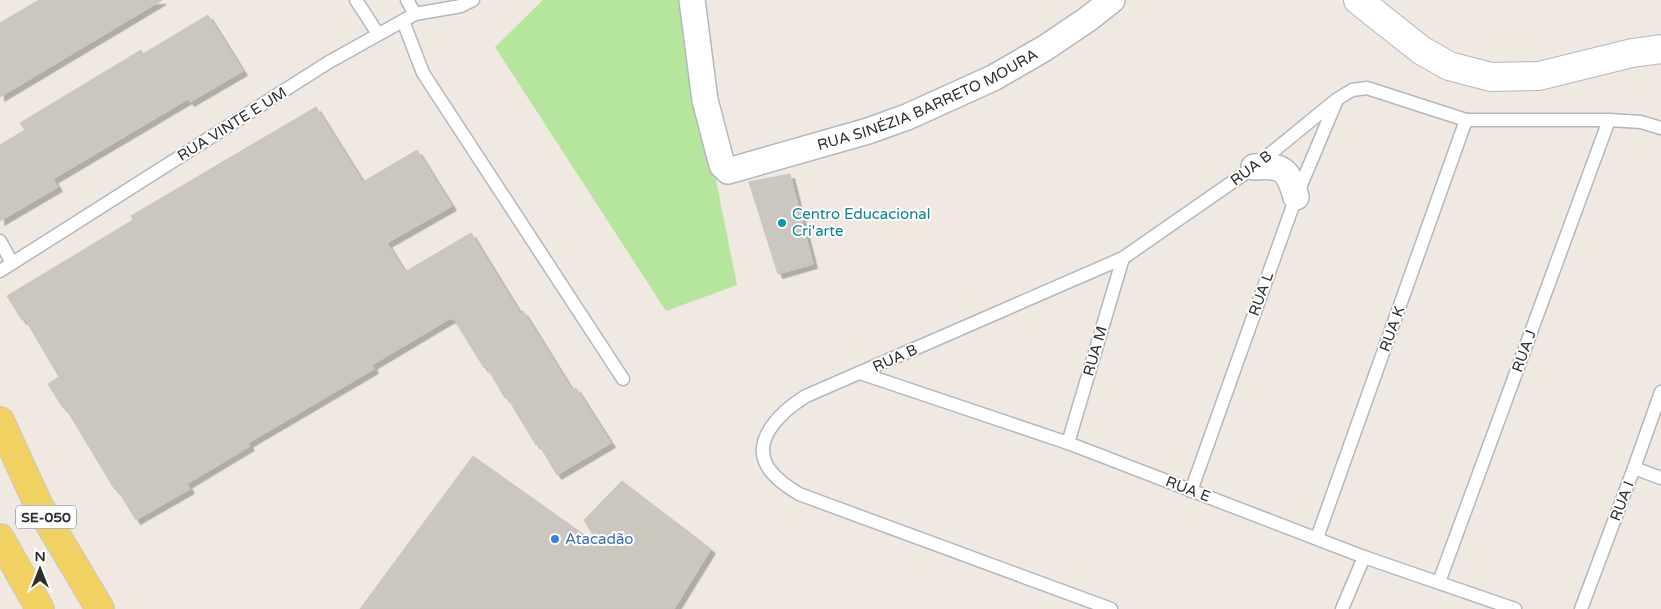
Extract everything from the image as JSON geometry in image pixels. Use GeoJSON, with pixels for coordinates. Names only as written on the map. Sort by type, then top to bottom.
{"type":"FeatureCollection","features":[{"type":"Feature","properties":{"kind":"main road","name":"SE-050"},"geometry":{"type":"LineString","coordinates":[[0,421],[39,506],[100,609]]}},
{"type":"Feature","properties":{"kind":"main road","name":"SE-050"},"geometry":{"type":"LineString","coordinates":[[0,538],[40,609]]}},
{"type":"Feature","properties":{"kind":"street","name":"RUA SINÉZIA BARRETO MOURA"},"geometry":{"type":"LineString","coordinates":[[692,0],[705,100],[722,164],[728,171],[868,131],[942,101],[993,78],[1045,48],[1112,0]]}},
{"type":"Feature","properties":{"kind":"street"},"geometry":{"type":"LineString","coordinates":[[1358,0],[1428,54],[1449,66],[1491,77],[1539,76],[1661,49]]}},
{"type":"Feature","properties":{"kind":"street"},"geometry":{"type":"LineString","coordinates":[[1254,167],[1274,166],[1287,173],[1296,197]]}},
{"type":"Feature","properties":{"kind":"lane"},"geometry":{"type":"LineString","coordinates":[[356,0],[378,34]]}},
{"type":"Feature","properties":{"kind":"lane"},"geometry":{"type":"LineString","coordinates":[[407,0],[416,14]]}},
{"type":"Feature","properties":{"kind":"lane","name":"RUA VINTE E UM"},"geometry":{"type":"LineString","coordinates":[[0,271],[329,62],[416,14],[461,6],[474,0]]}},
{"type":"Feature","properties":{"kind":"lane"},"geometry":{"type":"LineString","coordinates":[[403,21],[423,73],[623,379]]}},
{"type":"Feature","properties":{"kind":"lane","name":"RUA B"},"geometry":{"type":"LineString","coordinates":[[1111,609],[799,494],[779,480],[768,469],[763,456],[763,444],[768,431],[784,412],[806,396],[1123,258],[1254,167],[1336,100],[1352,90],[1367,88],[1466,120],[1609,120],[1641,122],[1661,128]]}},
{"type":"Feature","properties":{"kind":"lane","name":"RUA L"},"geometry":{"type":"LineString","coordinates":[[1191,491],[1296,197],[1336,100]]}},
{"type":"Feature","properties":{"kind":"lane","name":"RUA K"},"geometry":{"type":"LineString","coordinates":[[1318,538],[1466,120]]}},
{"type":"Feature","properties":{"kind":"lane","name":"RUA J"},"geometry":{"type":"LineString","coordinates":[[1438,582],[1609,120]]}},
{"type":"Feature","properties":{"kind":"lane"},"geometry":{"type":"LineString","coordinates":[[0,241],[12,263]]}},
{"type":"Feature","properties":{"kind":"lane","name":"RUA M"},"geometry":{"type":"LineString","coordinates":[[1068,443],[1123,258]]}},
{"type":"Feature","properties":{"kind":"lane","name":"RUA E"},"geometry":{"type":"LineString","coordinates":[[860,373],[1068,443],[1364,557],[1515,609]]}},
{"type":"Feature","properties":{"kind":"lane","name":"RUA I"},"geometry":{"type":"LineString","coordinates":[[1580,609],[1661,392]]}},
{"type":"Feature","properties":{"kind":"lane"},"geometry":{"type":"LineString","coordinates":[[1634,468],[1661,478]]}},
{"type":"Feature","properties":{"kind":"lane"},"geometry":{"type":"LineString","coordinates":[[1342,609],[1364,557]]}},
{"type":"Feature","properties":{"kind":"green space"},"geometry":{"type":"Polygon","coordinates":[[[543,0],[680,0],[737,285],[666,311],[495,47],[543,0]]]}},
{"type":"Feature","properties":{"kind":"building"},"geometry":{"type":"Polygon","coordinates":[[[39,0],[162,0],[0,97],[0,23],[39,0]]]}},
{"type":"Feature","properties":{"kind":"building"},"geometry":{"type":"Polygon","coordinates":[[[208,15],[243,71],[190,102],[188,99],[53,179],[58,187],[0,221],[0,145],[25,130],[20,123],[141,50],[143,54],[208,15]]]}},
{"type":"Feature","properties":{"kind":"building"},"geometry":{"type":"Polygon","coordinates":[[[316,107],[363,182],[417,150],[452,206],[387,243],[405,272],[471,233],[520,313],[523,311],[572,390],[576,388],[611,443],[557,475],[507,397],[505,398],[486,366],[484,368],[454,319],[452,320],[451,318],[372,365],[374,369],[248,443],[250,446],[187,484],[190,489],[136,520],[117,489],[115,490],[65,407],[63,408],[48,384],[59,377],[25,319],[22,320],[7,296],[133,220],[131,216],[316,107]]]}},
{"type":"Feature","properties":{"kind":"building","name":"Centro Educacional Cri'arte"},"geometry":{"type":"Polygon","coordinates":[[[790,174],[813,264],[778,274],[749,182],[790,174]]]}},
{"type":"Feature","properties":{"kind":"building","name":"Atacadão"},"geometry":{"type":"Polygon","coordinates":[[[473,456],[600,546],[584,520],[622,481],[711,549],[674,609],[360,609],[473,456]]]}},
{"type":"Feature","properties":{"kind":"place","name":"Centro Educacional Cri'arte"},"geometry":{"type":"Point","coordinates":[782,223]}},
{"type":"Feature","properties":{"kind":"place","name":"Atacadão"},"geometry":{"type":"Point","coordinates":[555,539]}}]}
